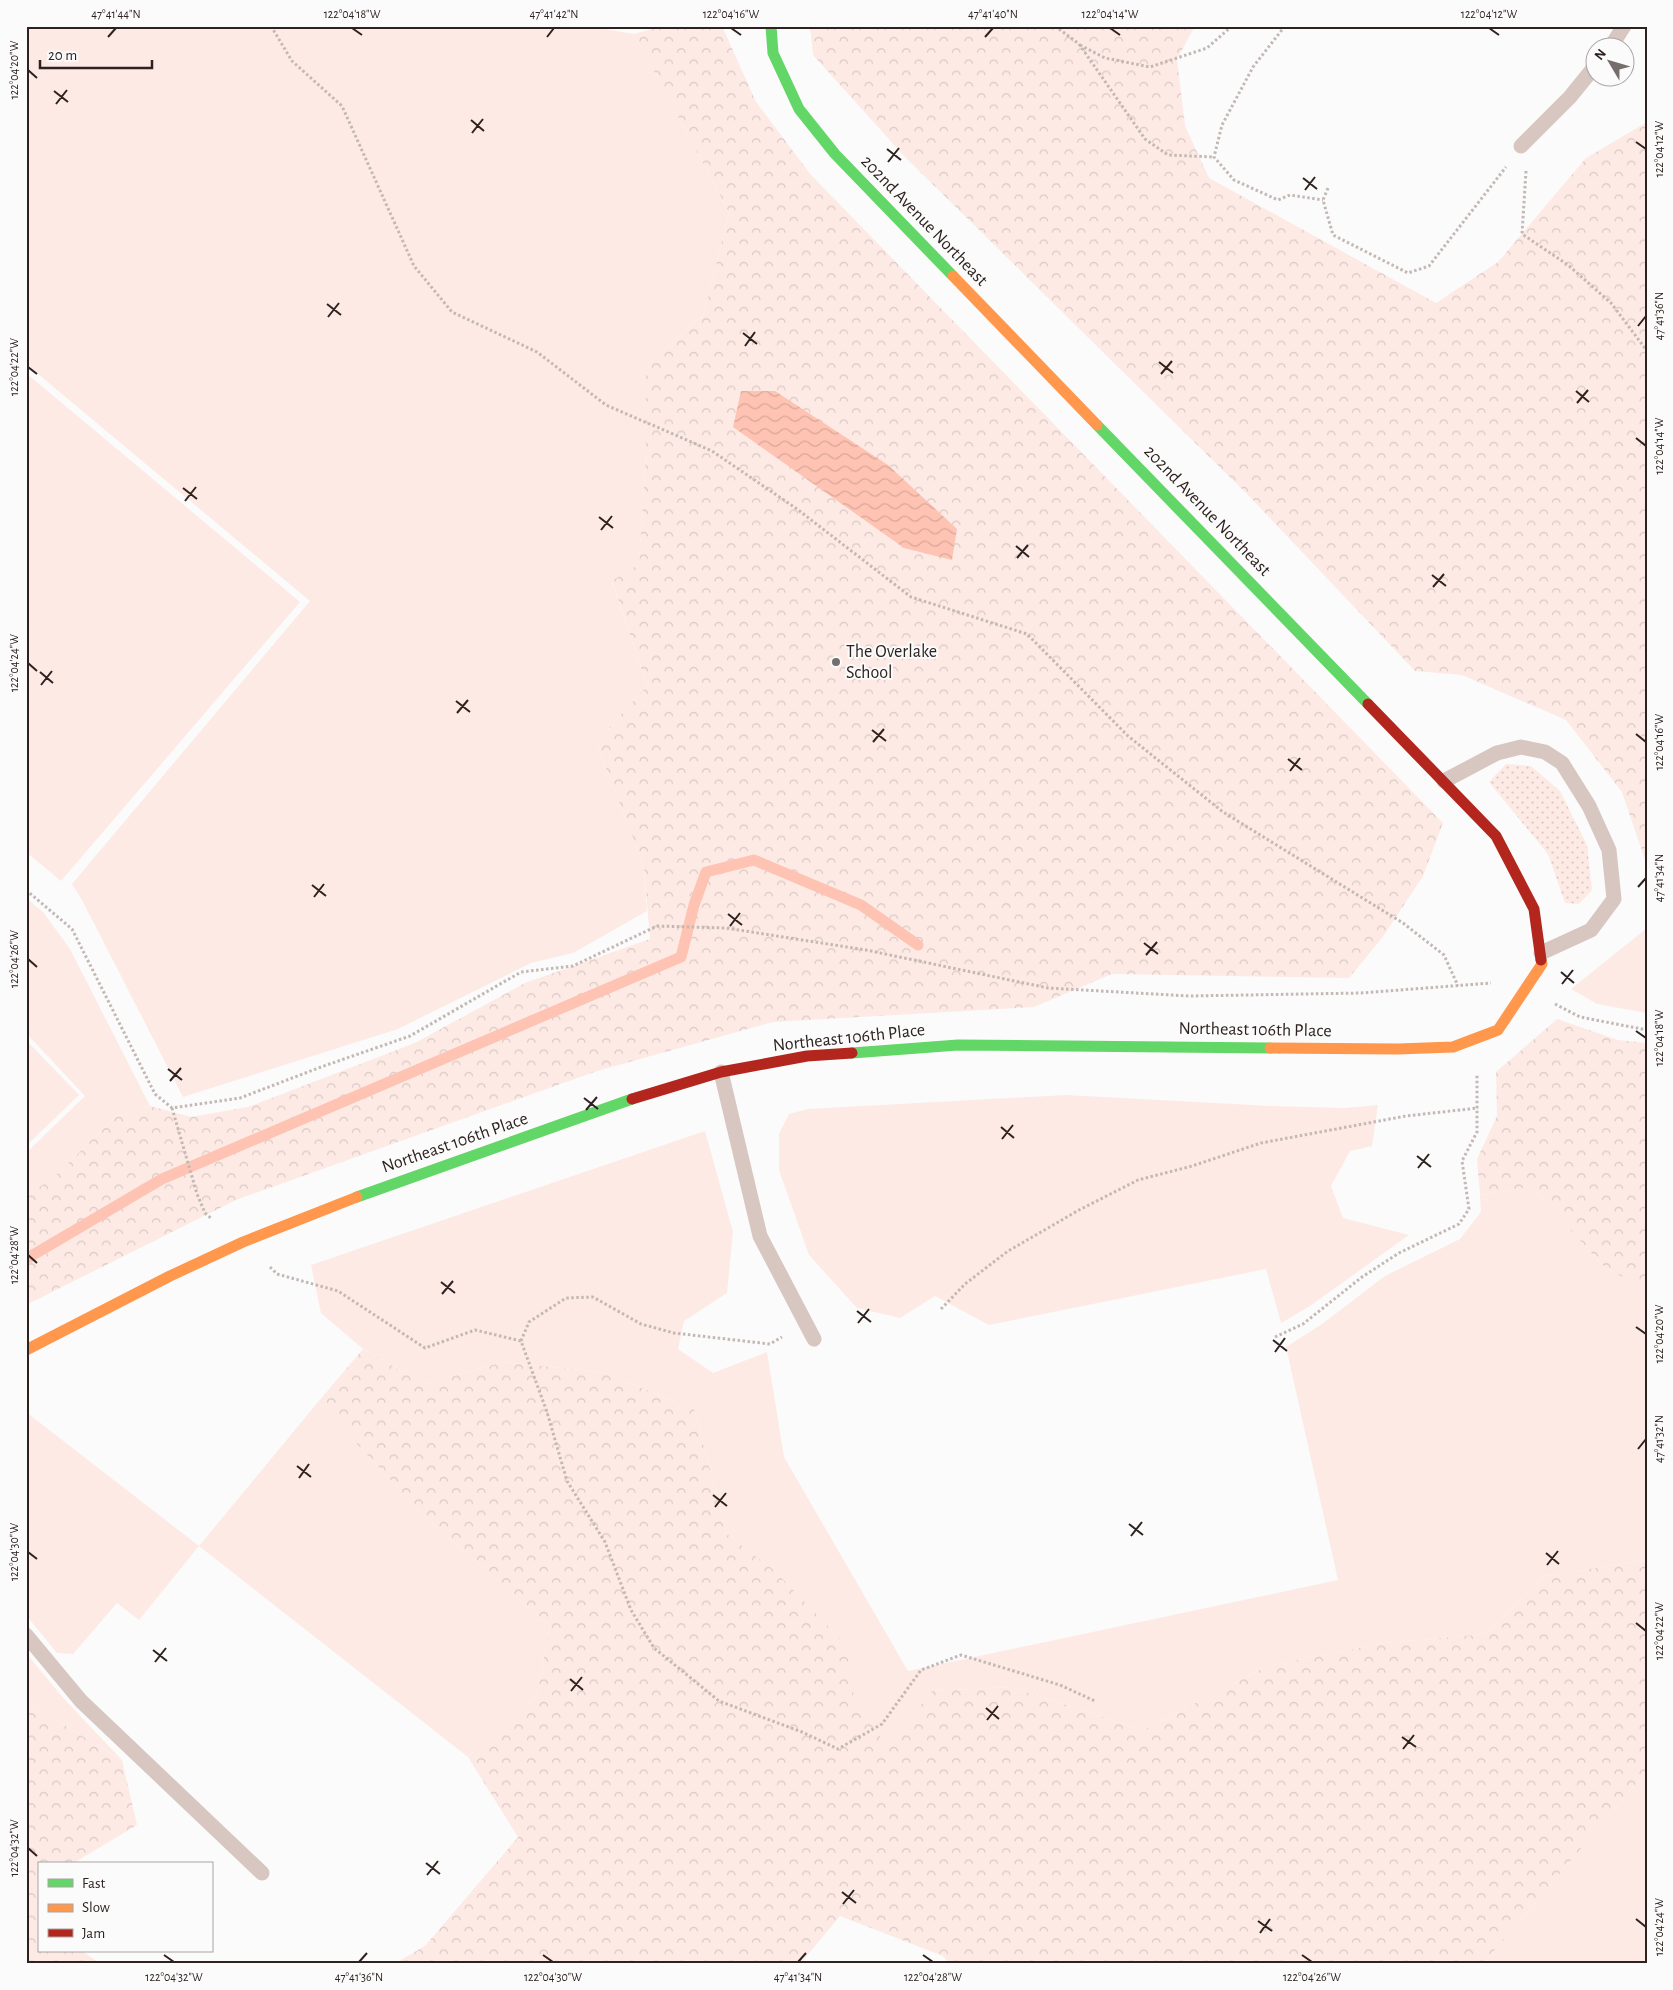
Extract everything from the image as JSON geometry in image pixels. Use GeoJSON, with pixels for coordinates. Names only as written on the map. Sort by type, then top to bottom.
{"type":"FeatureCollection","features":[{"type":"Feature","properties":{"kind":"street","name":"202nd Avenue Northeast"},"geometry":{"type":"LineString","coordinates":[[771,26],[773,53],[799,110],[834,154],[1496,836],[1534,909],[1541,958]]}},
{"type":"Feature","properties":{"kind":"street","name":"Northeast 106th Place"},"geometry":{"type":"LineString","coordinates":[[26,1350],[170,1276],[243,1242],[374,1190],[625,1102],[720,1072],[807,1056],[958,1045],[1398,1049],[1454,1047],[1498,1030],[1541,958]]}},
{"type":"Feature","properties":{"kind":"lane"},"geometry":{"type":"LineString","coordinates":[[1616,38],[1624,26]]}},
{"type":"Feature","properties":{"kind":"lane"},"geometry":{"type":"LineString","coordinates":[[1521,146],[1570,97],[1586,77]]}},
{"type":"Feature","properties":{"kind":"lane"},"geometry":{"type":"LineString","coordinates":[[1444,781],[1497,753],[1522,747],[1545,752],[1562,763],[1589,806],[1609,850],[1614,898],[1591,930],[1541,958]]}},
{"type":"Feature","properties":{"kind":"lane"},"geometry":{"type":"LineString","coordinates":[[720,1072],[760,1236],[814,1339]]}},
{"type":"Feature","properties":{"kind":"lane"},"geometry":{"type":"LineString","coordinates":[[26,1635],[81,1702],[262,1873]]}},
{"type":"Feature","properties":{"kind":"path"},"geometry":{"type":"LineString","coordinates":[[271,26],[292,61],[342,106],[414,266],[452,312],[537,352],[606,405],[712,451],[797,509],[911,596],[1027,634],[1128,736],[1223,812],[1403,923],[1444,955],[1458,986]]}},
{"type":"Feature","properties":{"kind":"path"},"geometry":{"type":"LineString","coordinates":[[1055,26],[1079,44],[1106,58],[1150,67],[1206,48],[1232,26]]}},
{"type":"Feature","properties":{"kind":"path"},"geometry":{"type":"LineString","coordinates":[[1214,157],[1222,125],[1249,75],[1285,26]]}},
{"type":"Feature","properties":{"kind":"path"},"geometry":{"type":"LineString","coordinates":[[1079,44],[1145,139],[1168,155],[1214,157],[1234,180],[1278,200],[1290,195],[1323,200]]}},
{"type":"Feature","properties":{"kind":"path"},"geometry":{"type":"LineString","coordinates":[[1328,188],[1323,200],[1333,235],[1408,273],[1429,266],[1477,206],[1521,146]]}},
{"type":"Feature","properties":{"kind":"path"},"geometry":{"type":"LineString","coordinates":[[1521,146],[1526,172],[1522,234],[1568,265],[1611,303],[1647,351]]}},
{"type":"Feature","properties":{"kind":"path"},"geometry":{"type":"LineString","coordinates":[[26,890],[72,929],[155,1094],[172,1108],[204,1213],[219,1223]]}},
{"type":"Feature","properties":{"kind":"path"},"geometry":{"type":"LineString","coordinates":[[172,1108],[240,1098],[410,1036],[521,972],[573,966],[657,926],[726,928],[866,950],[1048,988],[1189,996],[1361,993],[1487,982],[1496,984]]}},
{"type":"Feature","properties":{"kind":"path"},"geometry":{"type":"LineString","coordinates":[[1550,1010],[1556,1003],[1580,1017],[1647,1030]]}},
{"type":"Feature","properties":{"kind":"path"},"geometry":{"type":"LineString","coordinates":[[1275,1337],[1304,1324],[1362,1277],[1399,1253],[1459,1224],[1468,1209],[1462,1161],[1476,1132],[1478,1108],[1477,1068]]}},
{"type":"Feature","properties":{"kind":"path"},"geometry":{"type":"LineString","coordinates":[[941,1309],[965,1284],[1008,1251],[1079,1210],[1138,1180],[1192,1166],[1261,1143],[1406,1116],[1478,1108]]}},
{"type":"Feature","properties":{"kind":"path"},"geometry":{"type":"LineString","coordinates":[[265,1261],[277,1274],[338,1291],[425,1348],[475,1330],[521,1341]]}},
{"type":"Feature","properties":{"kind":"path"},"geometry":{"type":"LineString","coordinates":[[804,1321],[770,1344],[674,1333],[642,1324],[593,1297],[566,1298],[529,1322],[521,1341],[547,1412],[567,1481],[605,1542],[631,1610],[654,1648],[719,1702],[802,1732],[838,1749],[882,1724],[921,1670],[961,1655],[1060,1685],[1095,1701]]}},
{"type":"Feature","properties":{"kind":"green space"},"geometry":{"type":"Polygon","coordinates":[[[26,26],[587,26],[634,34],[729,212],[704,314],[646,366],[646,454],[639,564],[612,582],[647,686],[596,742],[644,867],[647,911],[573,953],[531,963],[398,1029],[183,1097],[72,884],[310,601],[26,364],[26,26]]]}},
{"type":"Feature","properties":{"kind":"green space"},"geometry":{"type":"Polygon","coordinates":[[[663,26],[722,26],[756,102],[811,175],[1443,823],[1423,876],[1382,938],[1349,978],[1112,974],[1034,1007],[773,1022],[597,1071],[236,1200],[26,1305],[26,1197],[56,1175],[115,1117],[150,1106],[191,1117],[248,1107],[415,1043],[525,983],[650,939],[644,867],[596,742],[647,686],[612,581],[639,564],[646,454],[646,366],[704,314],[729,212],[634,34],[663,26]]]}},
{"type":"Feature","properties":{"kind":"green space"},"geometry":{"type":"Polygon","coordinates":[[[810,26],[1195,26],[1177,59],[1185,126],[1209,178],[1436,303],[1498,262],[1586,158],[1647,122],[1647,866],[1622,792],[1566,720],[1462,675],[1415,671],[1248,495],[906,158],[813,55],[810,26]]]}},
{"type":"Feature","properties":{"kind":"green space"},"geometry":{"type":"Polygon","coordinates":[[[26,373],[300,602],[61,881],[26,852],[26,373]]]}},
{"type":"Feature","properties":{"kind":"green space"},"geometry":{"type":"Polygon","coordinates":[[[1506,764],[1531,766],[1560,791],[1587,845],[1592,890],[1579,904],[1565,903],[1548,854],[1489,782],[1506,764]]]}},
{"type":"Feature","properties":{"kind":"green space"},"geometry":{"type":"Polygon","coordinates":[[[26,898],[43,912],[70,949],[150,1106],[115,1117],[56,1175],[26,1197],[26,1153],[85,1096],[26,1033],[26,898]]]}},
{"type":"Feature","properties":{"kind":"green space"},"geometry":{"type":"Polygon","coordinates":[[[1647,928],[1647,1013],[1597,1004],[1571,989],[1647,928]]]}},
{"type":"Feature","properties":{"kind":"green space"},"geometry":{"type":"Polygon","coordinates":[[[1557,1019],[1618,1040],[1647,1043],[1647,1289],[1606,1269],[1531,1187],[1480,1195],[1477,1159],[1497,1116],[1496,1072],[1557,1019]]]}},
{"type":"Feature","properties":{"kind":"green space"},"geometry":{"type":"Polygon","coordinates":[[[26,1040],[79,1095],[26,1146],[26,1040]]]}},
{"type":"Feature","properties":{"kind":"green space"},"geometry":{"type":"Polygon","coordinates":[[[1066,1095],[1271,1106],[1345,1108],[1378,1105],[1372,1146],[1350,1151],[1331,1186],[1343,1218],[1409,1235],[1310,1306],[1281,1323],[1266,1269],[989,1325],[935,1296],[900,1318],[857,1308],[809,1255],[779,1170],[779,1134],[789,1114],[808,1109],[1066,1095]]]}},
{"type":"Feature","properties":{"kind":"green space"},"geometry":{"type":"Polygon","coordinates":[[[705,1131],[733,1232],[727,1293],[684,1321],[678,1349],[713,1373],[767,1352],[784,1457],[908,1671],[1338,1580],[1286,1347],[1322,1324],[1385,1276],[1460,1239],[1481,1212],[1480,1195],[1531,1187],[1606,1269],[1647,1289],[1647,1560],[1545,1576],[1486,1634],[1385,1643],[1268,1666],[1143,1730],[1011,1687],[932,1691],[887,1748],[854,1698],[848,1648],[775,1571],[727,1534],[694,1409],[602,1372],[503,1362],[425,1384],[363,1349],[321,1313],[311,1265],[705,1131]]]}},
{"type":"Feature","properties":{"kind":"green space"},"geometry":{"type":"Polygon","coordinates":[[[363,1349],[425,1384],[503,1362],[602,1372],[694,1409],[727,1534],[775,1571],[849,1648],[854,1698],[887,1747],[932,1691],[1011,1687],[1143,1730],[1268,1666],[1385,1643],[1486,1634],[1545,1576],[1647,1560],[1647,1771],[1483,1964],[950,1964],[943,1956],[840,1916],[800,1964],[394,1964],[425,1946],[518,1837],[468,1757],[537,1695],[550,1626],[425,1517],[318,1402],[363,1349]]]}},
{"type":"Feature","properties":{"kind":"green space"},"geometry":{"type":"Polygon","coordinates":[[[318,1402],[425,1517],[550,1626],[537,1695],[468,1757],[199,1546],[318,1402]]]}},
{"type":"Feature","properties":{"kind":"green space"},"geometry":{"type":"Polygon","coordinates":[[[26,1412],[199,1546],[139,1620],[117,1603],[73,1654],[57,1653],[26,1615],[26,1412]]]}},
{"type":"Feature","properties":{"kind":"green space"},"geometry":{"type":"Polygon","coordinates":[[[26,1653],[65,1700],[122,1760],[26,1702],[26,1653]]]}},
{"type":"Feature","properties":{"kind":"green space"},"geometry":{"type":"Polygon","coordinates":[[[26,1702],[122,1760],[137,1825],[75,1862],[38,1862],[38,1952],[83,1952],[101,1964],[26,1964],[26,1702]]]}},
{"type":"Feature","properties":{"kind":"green space"},"geometry":{"type":"Polygon","coordinates":[[[1647,1771],[1647,1964],[1483,1964],[1647,1771]]]}},
{"type":"Feature","properties":{"kind":"water"},"geometry":{"type":"Polygon","coordinates":[[[741,391],[775,391],[888,465],[957,529],[952,560],[904,548],[733,427],[741,391]]]}},
{"type":"Feature","properties":{"kind":"waterway"},"geometry":{"type":"LineString","coordinates":[[26,1259],[162,1179],[681,957],[694,905],[706,872],[754,860],[861,905],[918,945]]}},
{"type":"Feature","properties":{"kind":"traffic: fast"},"geometry":{"type":"LineString","coordinates":[[771,26],[773,53],[799,109],[835,154],[953,276]]}},
{"type":"Feature","properties":{"kind":"traffic: fast"},"geometry":{"type":"LineString","coordinates":[[1097,425],[1368,704]]}},
{"type":"Feature","properties":{"kind":"traffic: fast"},"geometry":{"type":"LineString","coordinates":[[852,1053],[958,1045],[1270,1048]]}},
{"type":"Feature","properties":{"kind":"traffic: fast"},"geometry":{"type":"LineString","coordinates":[[357,1197],[632,1099]]}},
{"type":"Feature","properties":{"kind":"traffic: slow"},"geometry":{"type":"LineString","coordinates":[[953,276],[1097,425]]}},
{"type":"Feature","properties":{"kind":"traffic: slow"},"geometry":{"type":"LineString","coordinates":[[1270,1048],[1398,1049],[1453,1047],[1498,1030],[1542,964],[1541,960]]}},
{"type":"Feature","properties":{"kind":"traffic: slow"},"geometry":{"type":"LineString","coordinates":[[26,1350],[170,1276],[243,1242],[357,1197]]}},
{"type":"Feature","properties":{"kind":"traffic: jam"},"geometry":{"type":"LineString","coordinates":[[1368,704],[1496,836],[1534,909],[1541,960]]}},
{"type":"Feature","properties":{"kind":"traffic: jam"},"geometry":{"type":"LineString","coordinates":[[632,1099],[721,1072],[807,1056],[852,1053]]}},
{"type":"Feature","properties":{"kind":"place","name":"The Overlake School"},"geometry":{"type":"Point","coordinates":[836,662]}}]}
